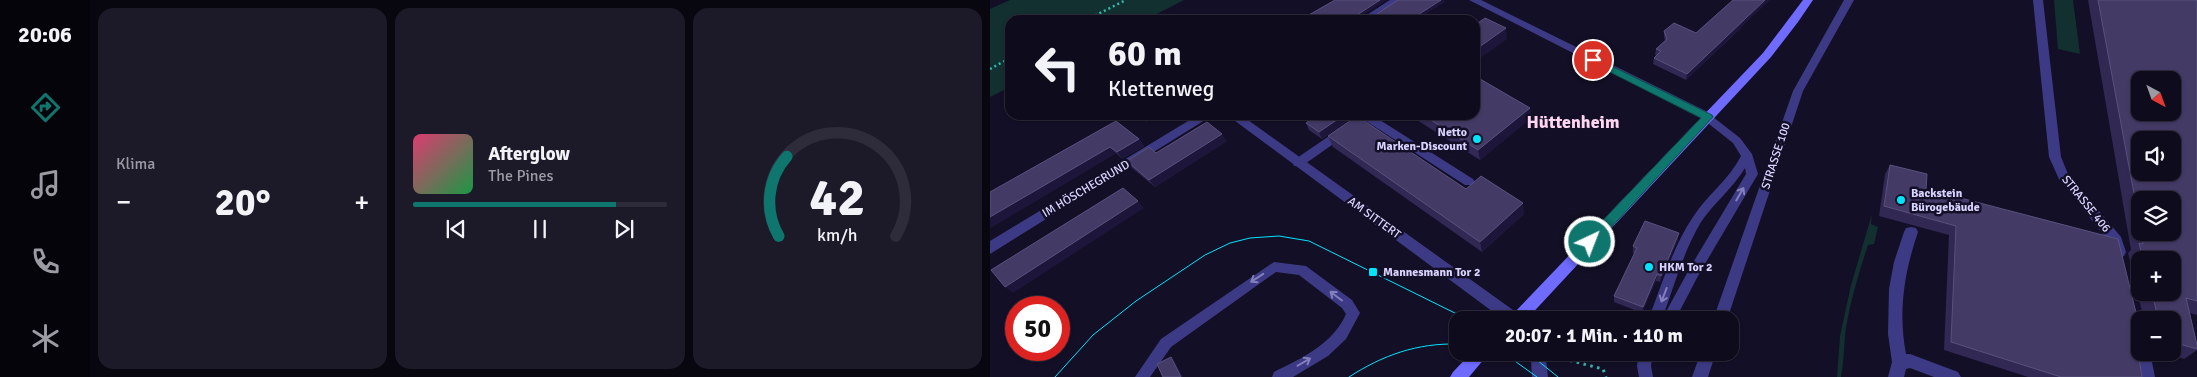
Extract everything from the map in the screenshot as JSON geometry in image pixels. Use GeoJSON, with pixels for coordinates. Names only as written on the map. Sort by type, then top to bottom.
{"type":"FeatureCollection","features":[{"type":"Feature","properties":{"kind":"main road"},"geometry":{"type":"LineString","coordinates":[[1525,311],[1767,54],[1795,20],[1808,0]]}},
{"type":"Feature","properties":{"kind":"main road"},"geometry":{"type":"LineString","coordinates":[[1458,377],[1474,361]]}},
{"type":"Feature","properties":{"kind":"street"},"geometry":{"type":"LineString","coordinates":[[1372,15],[1397,0]]}},
{"type":"Feature","properties":{"kind":"street"},"geometry":{"type":"LineString","coordinates":[[1474,0],[1708,117]]}},
{"type":"Feature","properties":{"kind":"street","name":"STRASSE 100"},"geometry":{"type":"LineString","coordinates":[[1723,311],[1798,91],[1849,0]]}},
{"type":"Feature","properties":{"kind":"street","name":"STRASSE 406"},"geometry":{"type":"LineString","coordinates":[[2038,0],[2052,134],[2058,167],[2063,176],[2116,241],[2121,260]]}},
{"type":"Feature","properties":{"kind":"street","name":"IM HÖSCHEGRUND"},"geometry":{"type":"LineString","coordinates":[[990,248],[1199,120]]}},
{"type":"Feature","properties":{"kind":"street","name":"AM SITTERT"},"geometry":{"type":"LineString","coordinates":[[1241,120],[1504,311]]}},
{"type":"Feature","properties":{"kind":"street"},"geometry":{"type":"LineString","coordinates":[[1898,370],[1895,334],[1896,289],[1901,262],[1911,232]]}},
{"type":"Feature","properties":{"kind":"street"},"geometry":{"type":"LineString","coordinates":[[2131,307],[2132,311]]}},
{"type":"Feature","properties":{"kind":"street"},"geometry":{"type":"LineString","coordinates":[[1537,361],[1540,377]]}},
{"type":"Feature","properties":{"kind":"street"},"geometry":{"type":"LineString","coordinates":[[1700,377],[1706,361]]}},
{"type":"Feature","properties":{"kind":"street"},"geometry":{"type":"LineString","coordinates":[[1898,370],[1910,361],[1954,377]]}},
{"type":"Feature","properties":{"kind":"street"},"geometry":{"type":"LineString","coordinates":[[2144,361],[2147,377]]}},
{"type":"Feature","properties":{"kind":"lane"},"geometry":{"type":"LineString","coordinates":[[1673,311],[1694,270],[1752,174],[1747,154],[1737,140],[1708,117]]}},
{"type":"Feature","properties":{"kind":"lane"},"geometry":{"type":"LineString","coordinates":[[1298,163],[1360,120]]}},
{"type":"Feature","properties":{"kind":"lane"},"geometry":{"type":"LineString","coordinates":[[1372,120],[1469,182]]}},
{"type":"Feature","properties":{"kind":"lane"},"geometry":{"type":"LineString","coordinates":[[1658,311],[1684,243],[1698,218],[1742,166],[1747,154]]}},
{"type":"Feature","properties":{"kind":"lane"},"geometry":{"type":"LineString","coordinates":[[1142,377],[1166,343],[1274,267],[1302,270],[1347,304],[1353,313],[1349,326],[1330,348],[1279,377]]}},
{"type":"Feature","properties":{"kind":"path"},"geometry":{"type":"LineString","coordinates":[[1096,15],[1126,0]]}},
{"type":"Feature","properties":{"kind":"path"},"geometry":{"type":"LineString","coordinates":[[990,68],[1005,60]]}},
{"type":"Feature","properties":{"kind":"path"},"geometry":{"type":"LineString","coordinates":[[1572,361],[1603,370],[1606,377]]}},
{"type":"Feature","properties":{"kind":"green space"},"geometry":{"type":"Polygon","coordinates":[[[1010,0],[1184,0],[1155,15],[1005,15],[1005,90],[990,97],[990,9],[1010,0]]]}},
{"type":"Feature","properties":{"kind":"green space"},"geometry":{"type":"Polygon","coordinates":[[[2054,0],[2073,0],[2080,54],[2058,49],[2054,0]]]}},
{"type":"Feature","properties":{"kind":"green space"},"geometry":{"type":"Polygon","coordinates":[[[1872,214],[1871,224],[1878,227],[1874,244],[1868,245],[1850,306],[1841,377],[1837,377],[1840,336],[1851,285],[1872,214]]]}},
{"type":"Feature","properties":{"kind":"building"},"geometry":{"type":"Polygon","coordinates":[[[1335,0],[1380,0],[1357,15],[1309,15],[1335,0]]]}},
{"type":"Feature","properties":{"kind":"building"},"geometry":{"type":"Polygon","coordinates":[[[1398,0],[1441,0],[1418,15],[1376,15],[1398,0]]]}},
{"type":"Feature","properties":{"kind":"building"},"geometry":{"type":"Polygon","coordinates":[[[1733,0],[1765,0],[1687,74],[1654,58],[1661,51],[1656,49],[1667,39],[1664,31],[1674,23],[1696,33],[1733,0]]]}},
{"type":"Feature","properties":{"kind":"building"},"geometry":{"type":"Polygon","coordinates":[[[2098,0],[2197,0],[2197,301],[2186,298],[2197,349],[2181,345],[2181,311],[2156,311],[2154,301],[2181,301],[2181,251],[2141,251],[2139,243],[2143,244],[2142,241],[2181,241],[2181,191],[2133,191],[2132,181],[2181,181],[2181,131],[2131,131],[2131,178],[2098,0]]]}},
{"type":"Feature","properties":{"kind":"building"},"geometry":{"type":"Polygon","coordinates":[[[1485,18],[1506,28],[1480,46],[1480,22],[1485,18]]]}},
{"type":"Feature","properties":{"kind":"building"},"geometry":{"type":"Polygon","coordinates":[[[1480,79],[1530,108],[1478,150],[1431,120],[1480,120],[1480,79]]]}},
{"type":"Feature","properties":{"kind":"building"},"geometry":{"type":"Polygon","coordinates":[[[1310,120],[1337,120],[1319,132],[1306,123],[1310,120]]]}},
{"type":"Feature","properties":{"kind":"building"},"geometry":{"type":"Polygon","coordinates":[[[1351,120],[1363,120],[1466,189],[1481,176],[1523,203],[1480,242],[1328,136],[1351,120]]]}},
{"type":"Feature","properties":{"kind":"building"},"geometry":{"type":"Polygon","coordinates":[[[1116,121],[1139,139],[1117,152],[1110,147],[990,217],[990,192],[1116,121]]]}},
{"type":"Feature","properties":{"kind":"building"},"geometry":{"type":"Polygon","coordinates":[[[1207,122],[1222,134],[1149,180],[1127,161],[1149,147],[1156,153],[1207,122]]]}},
{"type":"Feature","properties":{"kind":"building"},"geometry":{"type":"Polygon","coordinates":[[[1890,165],[1927,174],[1926,189],[2118,239],[2131,292],[2131,301],[2133,301],[2136,311],[2131,311],[2131,361],[2139,361],[2142,377],[2061,377],[1951,342],[1956,226],[1884,206],[1890,165]]]}},
{"type":"Feature","properties":{"kind":"building"},"geometry":{"type":"Polygon","coordinates":[[[1123,188],[1138,201],[1005,287],[991,270],[1123,188]]]}},
{"type":"Feature","properties":{"kind":"building","name":"HKM Tor 2"},"geometry":{"type":"Polygon","coordinates":[[[1645,221],[1679,233],[1661,276],[1657,274],[1643,307],[1614,296],[1637,248],[1633,246],[1645,221]]]}},
{"type":"Feature","properties":{"kind":"building"},"geometry":{"type":"Polygon","coordinates":[[[1171,357],[1181,377],[1163,377],[1157,364],[1171,357]]]}},
{"type":"Feature","properties":{"kind":"tram line"},"geometry":{"type":"LineString","coordinates":[[1055,377],[1093,335],[1136,301],[1205,255],[1230,243],[1250,238],[1279,236],[1309,241],[1451,311]]}},
{"type":"Feature","properties":{"kind":"tram line"},"geometry":{"type":"LineString","coordinates":[[1349,377],[1375,362],[1401,352],[1414,348],[1449,344]]}},
{"type":"Feature","properties":{"kind":"tram line"},"geometry":{"type":"LineString","coordinates":[[1515,361],[1537,377]]}},
{"type":"Feature","properties":{"kind":"tram line"},"geometry":{"type":"LineString","coordinates":[[1538,361],[1558,377]]}},
{"type":"Feature","properties":{"kind":"place","name":"Netto Marken-Discount"},"geometry":{"type":"Point","coordinates":[1477,139]}},
{"type":"Feature","properties":{"kind":"place","name":"Backstein Bürogebäude"},"geometry":{"type":"Point","coordinates":[1901,200]}},
{"type":"Feature","properties":{"kind":"place","name":"HKM Tor 2"},"geometry":{"type":"Point","coordinates":[1649,267]}},
{"type":"Feature","properties":{"kind":"place","name":"Mannesmann Tor 2"},"geometry":{"type":"Point","coordinates":[1373,272]}},
{"type":"Feature","properties":{"kind":"district","name":"Hüttenheim"},"geometry":{"type":"Point","coordinates":[1573,122]}},
{"type":"Feature","properties":{"kind":"route"},"geometry":{"type":"LineString","coordinates":[[1590,242],[1708,117],[1593,60]]}}]}
